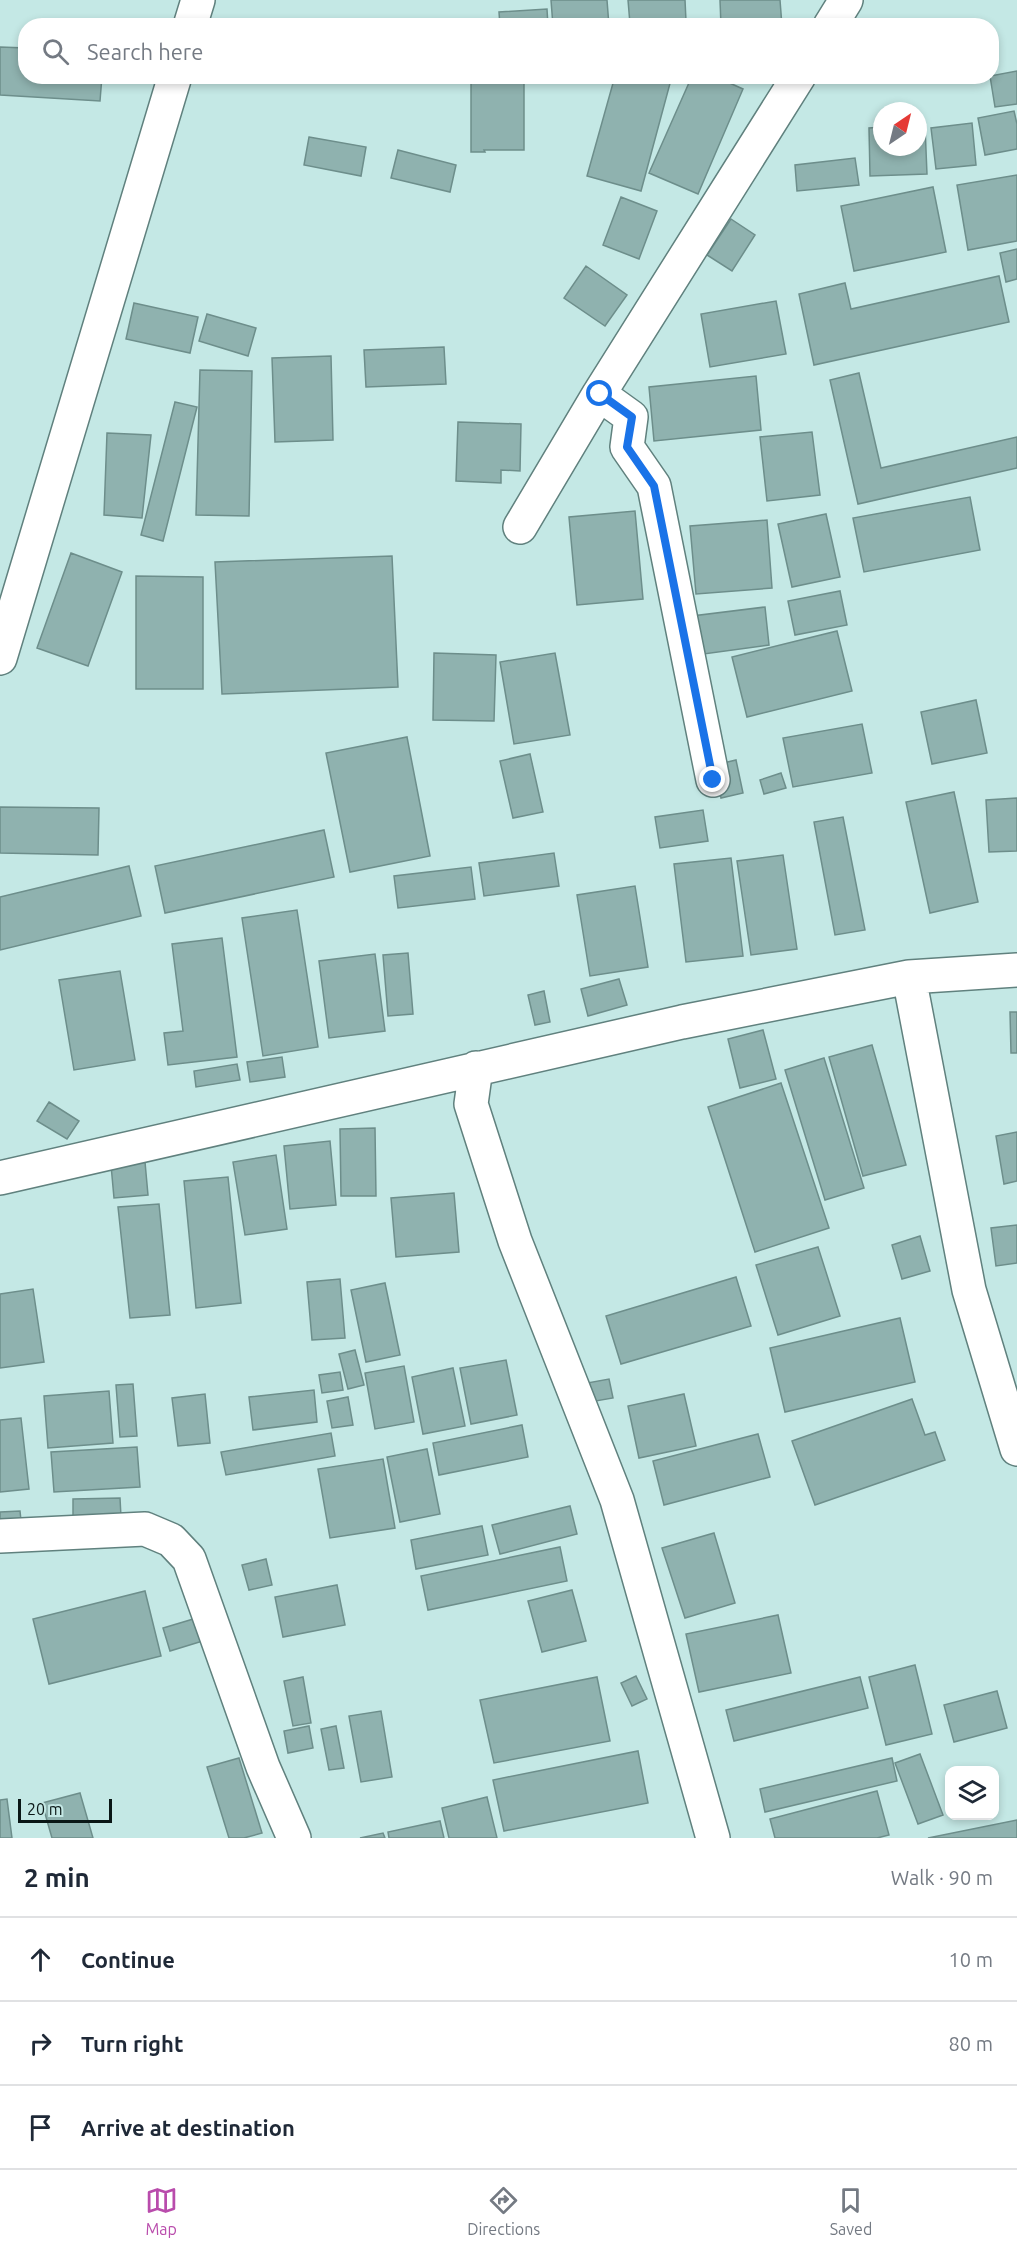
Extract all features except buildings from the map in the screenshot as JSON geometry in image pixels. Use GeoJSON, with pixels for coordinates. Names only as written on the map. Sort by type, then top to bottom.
{"type":"FeatureCollection","features":[{"type":"Feature","properties":{"kind":"street"},"geometry":{"type":"LineString","coordinates":[[192,18],[198,0]]}},
{"type":"Feature","properties":{"kind":"street"},"geometry":{"type":"LineString","coordinates":[[835,18],[846,0]]}},
{"type":"Feature","properties":{"kind":"street"},"geometry":{"type":"LineString","coordinates":[[0,658],[173,84]]}},
{"type":"Feature","properties":{"kind":"street"},"geometry":{"type":"LineString","coordinates":[[520,527],[600,394],[794,84]]}},
{"type":"Feature","properties":{"kind":"street"},"geometry":{"type":"LineString","coordinates":[[600,394],[632,417],[627,447],[654,486],[713,780]]}},
{"type":"Feature","properties":{"kind":"street"},"geometry":{"type":"LineString","coordinates":[[0,1178],[682,1022],[909,977],[1017,970]]}},
{"type":"Feature","properties":{"kind":"street"},"geometry":{"type":"LineString","coordinates":[[909,977],[969,1290],[1017,1449]]}},
{"type":"Feature","properties":{"kind":"street"},"geometry":{"type":"LineString","coordinates":[[476,1068],[471,1104],[515,1242],[617,1500],[713,1838]]}},
{"type":"Feature","properties":{"kind":"street"},"geometry":{"type":"LineString","coordinates":[[0,1536],[145,1529],[171,1540],[189,1559],[263,1767],[294,1838]]}},
{"type":"Feature","properties":{"kind":"route"},"geometry":{"type":"LineString","coordinates":[[600,394],[632,417],[627,447],[654,486],[713,780]]}}]}
